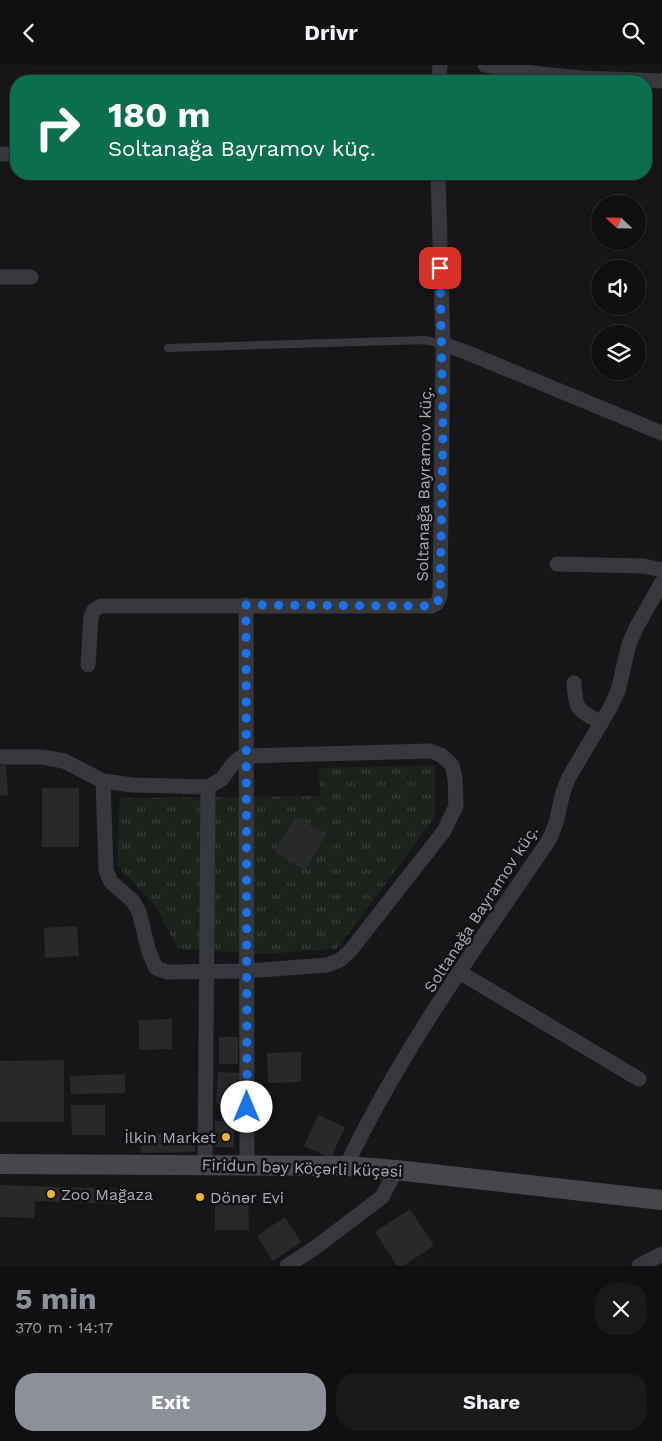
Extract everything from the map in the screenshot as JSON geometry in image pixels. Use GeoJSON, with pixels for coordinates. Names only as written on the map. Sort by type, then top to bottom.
{"type":"FeatureCollection","features":[{"type":"Feature","properties":{"kind":"street"},"geometry":{"type":"LineString","coordinates":[[485,65],[557,75]]}},
{"type":"Feature","properties":{"kind":"street","name":"Soltanağa Bayramov küç."},"geometry":{"type":"LineString","coordinates":[[88,665],[90,617],[94,610],[101,606],[432,606],[437,603],[440,596],[443,344],[438,180]]}},
{"type":"Feature","properties":{"kind":"street"},"geometry":{"type":"LineString","coordinates":[[0,277],[31,277]]}},
{"type":"Feature","properties":{"kind":"street"},"geometry":{"type":"LineString","coordinates":[[443,344],[662,433]]}},
{"type":"Feature","properties":{"kind":"street"},"geometry":{"type":"LineString","coordinates":[[557,564],[644,566],[662,570]]}},
{"type":"Feature","properties":{"kind":"street","name":"Soltanağa Bayramov küç."},"geometry":{"type":"LineString","coordinates":[[346,1166],[380,1098],[459,972],[549,840],[556,823],[563,792],[618,691],[629,643],[662,582]]}},
{"type":"Feature","properties":{"kind":"street"},"geometry":{"type":"LineString","coordinates":[[246,605],[247,1165]]}},
{"type":"Feature","properties":{"kind":"street"},"geometry":{"type":"LineString","coordinates":[[574,683],[576,703],[580,710],[601,723]]}},
{"type":"Feature","properties":{"kind":"street"},"geometry":{"type":"LineString","coordinates":[[0,757],[42,757],[64,761],[103,781],[134,785],[208,787],[222,779],[238,759],[246,757],[430,751],[442,755],[452,765],[455,778],[456,806],[444,831],[350,951],[340,960],[327,965],[247,971],[167,973],[156,968],[133,901],[111,882],[106,870],[103,781]]}},
{"type":"Feature","properties":{"kind":"street"},"geometry":{"type":"LineString","coordinates":[[205,1164],[208,787]]}},
{"type":"Feature","properties":{"kind":"street"},"geometry":{"type":"LineString","coordinates":[[459,972],[638,1079]]}},
{"type":"Feature","properties":{"kind":"street","name":"Firidun bəy Köçərli küçəsi"},"geometry":{"type":"LineString","coordinates":[[0,1164],[346,1166],[662,1200]]}},
{"type":"Feature","properties":{"kind":"street"},"geometry":{"type":"LineString","coordinates":[[287,1266],[316,1247],[382,1197],[396,1170]]}},
{"type":"Feature","properties":{"kind":"street"},"geometry":{"type":"LineString","coordinates":[[639,1266],[662,1254]]}},
{"type":"Feature","properties":{"kind":"lane"},"geometry":{"type":"LineString","coordinates":[[168,348],[425,340],[443,344]]}},
{"type":"Feature","properties":{"kind":"green space"},"geometry":{"type":"Polygon","coordinates":[[[435,765],[435,817],[337,949],[264,954],[178,949],[155,905],[117,866],[120,798],[320,796],[319,768],[435,765]]]}},
{"type":"Feature","properties":{"kind":"building"},"geometry":{"type":"Polygon","coordinates":[[[6,765],[8,795],[0,796],[0,766],[6,765]]]}},
{"type":"Feature","properties":{"kind":"building"},"geometry":{"type":"Polygon","coordinates":[[[42,788],[79,788],[79,847],[42,847],[42,788]]]}},
{"type":"Feature","properties":{"kind":"building"},"geometry":{"type":"Polygon","coordinates":[[[296,817],[326,835],[305,870],[275,852],[296,817]]]}},
{"type":"Feature","properties":{"kind":"building"},"geometry":{"type":"Polygon","coordinates":[[[77,926],[79,956],[45,958],[44,928],[77,926]]]}},
{"type":"Feature","properties":{"kind":"building"},"geometry":{"type":"Polygon","coordinates":[[[172,1019],[172,1049],[139,1050],[139,1020],[172,1019]]]}},
{"type":"Feature","properties":{"kind":"building"},"geometry":{"type":"Polygon","coordinates":[[[219,1037],[238,1037],[238,1064],[219,1064],[219,1037]]]}},
{"type":"Feature","properties":{"kind":"building"},"geometry":{"type":"Polygon","coordinates":[[[301,1052],[301,1082],[268,1083],[267,1053],[301,1052]]]}},
{"type":"Feature","properties":{"kind":"building"},"geometry":{"type":"Polygon","coordinates":[[[64,1060],[64,1122],[0,1122],[0,1061],[64,1060]]]}},
{"type":"Feature","properties":{"kind":"building"},"geometry":{"type":"Polygon","coordinates":[[[218,1072],[242,1073],[241,1105],[216,1104],[218,1072]]]}},
{"type":"Feature","properties":{"kind":"building"},"geometry":{"type":"Polygon","coordinates":[[[125,1074],[125,1093],[71,1094],[70,1076],[125,1074]]]}},
{"type":"Feature","properties":{"kind":"building"},"geometry":{"type":"Polygon","coordinates":[[[71,1105],[105,1105],[105,1135],[72,1135],[71,1105]]]}},
{"type":"Feature","properties":{"kind":"building"},"geometry":{"type":"Polygon","coordinates":[[[318,1115],[345,1127],[331,1158],[304,1146],[318,1115]]]}},
{"type":"Feature","properties":{"kind":"building"},"geometry":{"type":"Polygon","coordinates":[[[215,1121],[234,1121],[234,1147],[215,1147],[215,1121]]]}},
{"type":"Feature","properties":{"kind":"building"},"geometry":{"type":"Polygon","coordinates":[[[195,1133],[195,1152],[141,1153],[140,1134],[195,1133]]]}},
{"type":"Feature","properties":{"kind":"building"},"geometry":{"type":"Polygon","coordinates":[[[0,1185],[124,1189],[124,1204],[35,1201],[34,1218],[0,1217],[0,1185]]]}},
{"type":"Feature","properties":{"kind":"building"},"geometry":{"type":"Polygon","coordinates":[[[215,1200],[248,1200],[249,1230],[215,1230],[215,1200]]]}},
{"type":"Feature","properties":{"kind":"building"},"geometry":{"type":"Polygon","coordinates":[[[410,1209],[434,1246],[403,1266],[397,1266],[375,1232],[410,1209]]]}},
{"type":"Feature","properties":{"kind":"building"},"geometry":{"type":"Polygon","coordinates":[[[285,1217],[301,1242],[273,1261],[257,1236],[285,1217]]]}},
{"type":"Feature","properties":{"kind":"place","name":"İlkin Market"},"geometry":{"type":"Point","coordinates":[226,1137]}},
{"type":"Feature","properties":{"kind":"place","name":"Zoo Mağaza"},"geometry":{"type":"Point","coordinates":[51,1194]}},
{"type":"Feature","properties":{"kind":"place","name":"Dönər Evi"},"geometry":{"type":"Point","coordinates":[200,1197]}},
{"type":"Feature","properties":{"kind":"route"},"geometry":{"type":"LineString","coordinates":[[247,1107],[246,605],[432,606],[437,603],[440,596],[443,433],[443,344],[440,268]]}}]}
